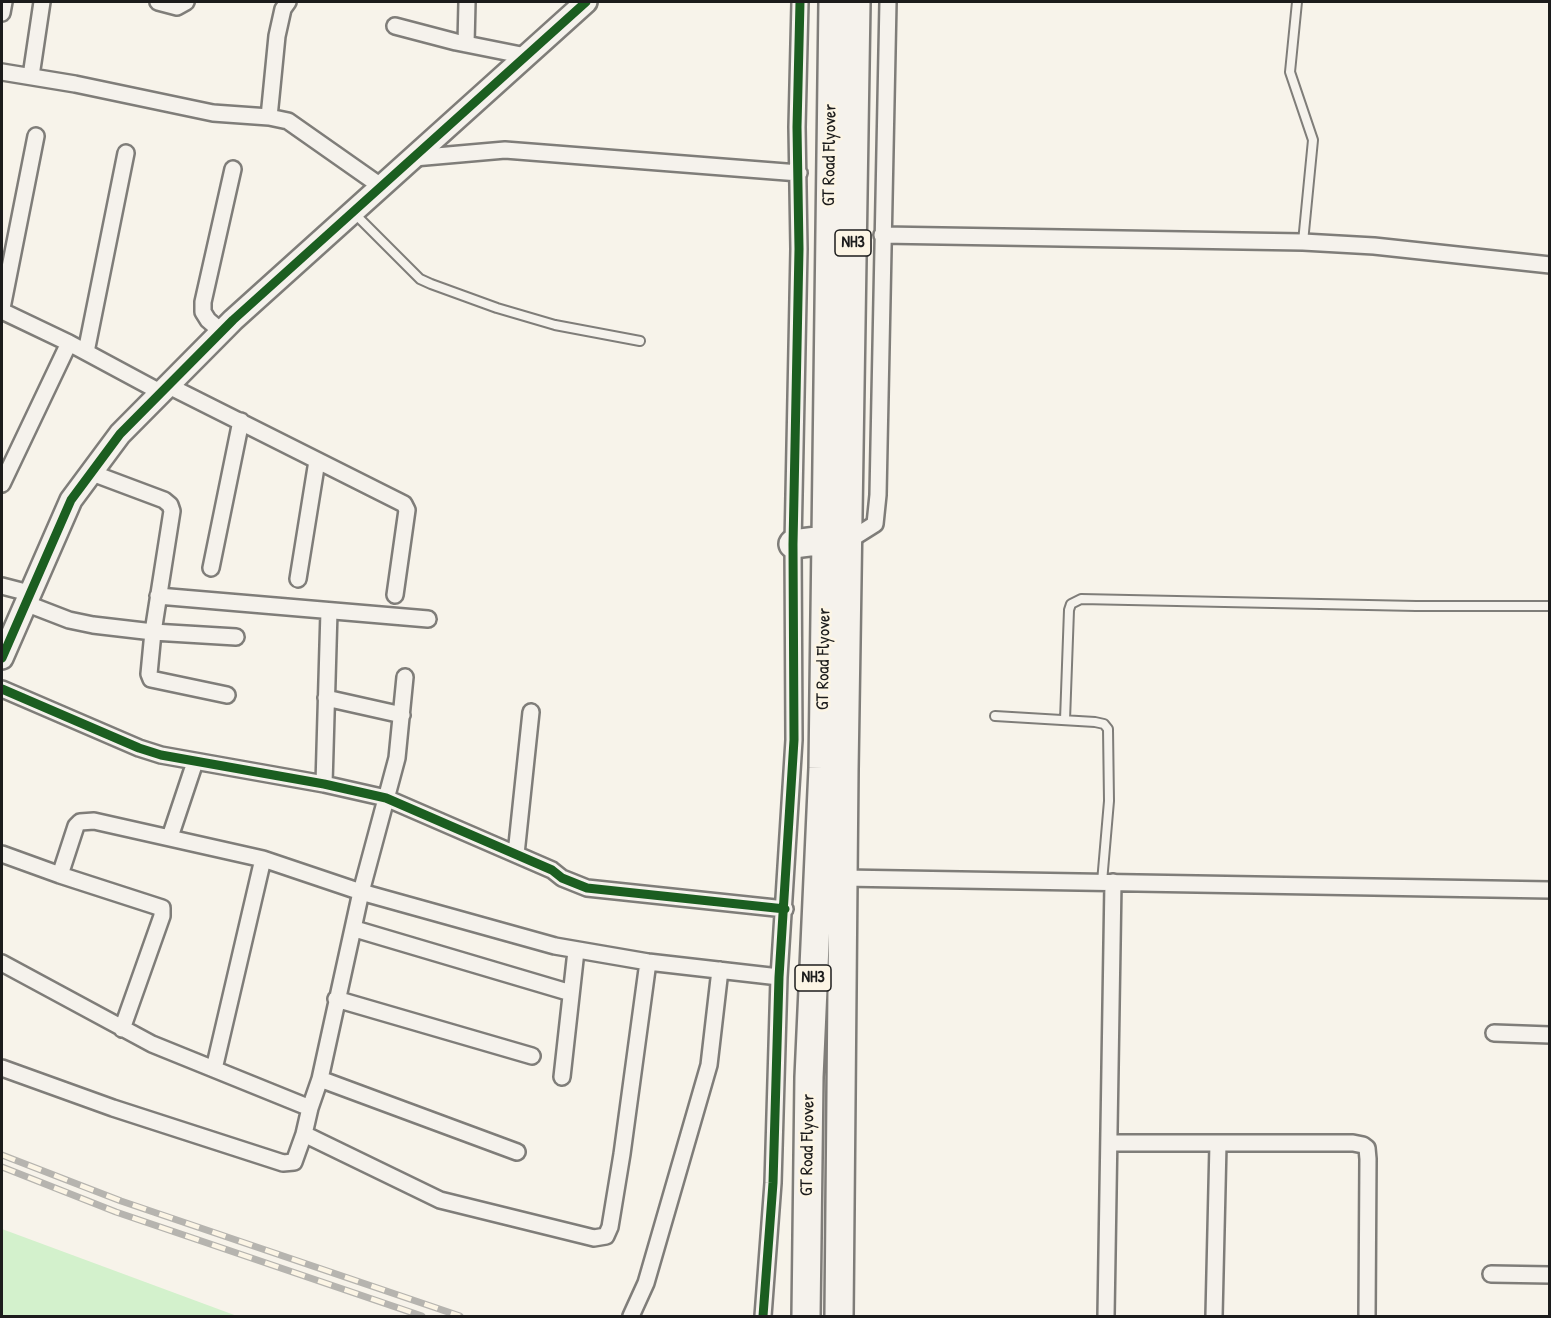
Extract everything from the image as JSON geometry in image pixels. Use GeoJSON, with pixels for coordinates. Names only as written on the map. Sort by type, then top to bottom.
{"type":"FeatureCollection","features":[{"type":"Feature","properties":{"kind":"highway","name":"GT Road Flyover"},"geometry":{"type":"LineString","coordinates":[[833,2],[837,541],[843,878],[839,1317]]}},
{"type":"Feature","properties":{"kind":"highway","name":"GT Road Flyover"},"geometry":{"type":"LineString","coordinates":[[806,1317],[809,1077],[823,768],[837,541],[856,2]]}},
{"type":"Feature","properties":{"kind":"highway"},"geometry":{"type":"LineString","coordinates":[[793,544],[837,541]]}},
{"type":"Feature","properties":{"kind":"street"},"geometry":{"type":"LineString","coordinates":[[2,13],[4,2]]}},
{"type":"Feature","properties":{"kind":"street"},"geometry":{"type":"LineString","coordinates":[[31,76],[42,2]]}},
{"type":"Feature","properties":{"kind":"street"},"geometry":{"type":"LineString","coordinates":[[158,2],[177,7],[186,2]]}},
{"type":"Feature","properties":{"kind":"street"},"geometry":{"type":"LineString","coordinates":[[269,117],[277,36],[283,9],[288,2]]}},
{"type":"Feature","properties":{"kind":"street"},"geometry":{"type":"LineString","coordinates":[[466,44],[467,2]]}},
{"type":"Feature","properties":{"kind":"street"},"geometry":{"type":"LineString","coordinates":[[2,658],[71,500],[120,434],[222,332],[586,2]]}},
{"type":"Feature","properties":{"kind":"street"},"geometry":{"type":"LineString","coordinates":[[763,1317],[773,1183],[779,977],[794,740],[793,544],[800,2]]}},
{"type":"Feature","properties":{"kind":"street"},"geometry":{"type":"LineString","coordinates":[[837,541],[875,524],[878,495],[888,2]]}},
{"type":"Feature","properties":{"kind":"street"},"geometry":{"type":"LineString","coordinates":[[395,26],[526,56]]}},
{"type":"Feature","properties":{"kind":"street"},"geometry":{"type":"LineString","coordinates":[[2,72],[213,112],[288,121],[382,187]]}},
{"type":"Feature","properties":{"kind":"street"},"geometry":{"type":"LineString","coordinates":[[36,136],[2,309],[86,352],[241,421],[404,504],[407,507],[395,595]]}},
{"type":"Feature","properties":{"kind":"street"},"geometry":{"type":"LineString","coordinates":[[414,158],[505,150],[799,173]]}},
{"type":"Feature","properties":{"kind":"street"},"geometry":{"type":"LineString","coordinates":[[86,352],[126,153]]}},
{"type":"Feature","properties":{"kind":"street"},"geometry":{"type":"LineString","coordinates":[[222,332],[208,320],[203,312],[203,302],[233,169]]}},
{"type":"Feature","properties":{"kind":"street"},"geometry":{"type":"LineString","coordinates":[[882,235],[1303,242],[1374,246],[1550,265]]}},
{"type":"Feature","properties":{"kind":"street"},"geometry":{"type":"LineString","coordinates":[[2,484],[69,343]]}},
{"type":"Feature","properties":{"kind":"street"},"geometry":{"type":"LineString","coordinates":[[211,568],[241,421]]}},
{"type":"Feature","properties":{"kind":"street"},"geometry":{"type":"LineString","coordinates":[[298,579],[317,461]]}},
{"type":"Feature","properties":{"kind":"street"},"geometry":{"type":"LineString","coordinates":[[92,473],[164,500],[170,505],[171,518],[153,632],[149,674],[151,679],[227,695]]}},
{"type":"Feature","properties":{"kind":"street"},"geometry":{"type":"LineString","coordinates":[[2,586],[81,622],[153,632],[236,637]]}},
{"type":"Feature","properties":{"kind":"street"},"geometry":{"type":"LineString","coordinates":[[158,596],[428,619]]}},
{"type":"Feature","properties":{"kind":"street"},"geometry":{"type":"LineString","coordinates":[[324,784],[329,611]]}},
{"type":"Feature","properties":{"kind":"street"},"geometry":{"type":"LineString","coordinates":[[2,1068],[113,1108],[284,1163],[294,1162],[320,1079],[336,999],[397,758],[405,677]]}},
{"type":"Feature","properties":{"kind":"street"},"geometry":{"type":"LineString","coordinates":[[2,689],[139,748],[161,755],[324,784],[386,798],[516,854],[587,888],[785,909]]}},
{"type":"Feature","properties":{"kind":"street"},"geometry":{"type":"LineString","coordinates":[[326,698],[402,714]]}},
{"type":"Feature","properties":{"kind":"street"},"geometry":{"type":"LineString","coordinates":[[516,854],[531,712]]}},
{"type":"Feature","properties":{"kind":"street"},"geometry":{"type":"LineString","coordinates":[[170,837],[195,762]]}},
{"type":"Feature","properties":{"kind":"street"},"geometry":{"type":"LineString","coordinates":[[60,875],[76,826],[80,822],[94,821],[263,859],[362,892],[576,951],[779,977]]}},
{"type":"Feature","properties":{"kind":"street"},"geometry":{"type":"LineString","coordinates":[[2,854],[162,908],[162,916],[122,1029]]}},
{"type":"Feature","properties":{"kind":"street"},"geometry":{"type":"LineString","coordinates":[[214,1069],[263,859]]}},
{"type":"Feature","properties":{"kind":"street"},"geometry":{"type":"LineString","coordinates":[[843,878],[1550,890]]}},
{"type":"Feature","properties":{"kind":"street"},"geometry":{"type":"LineString","coordinates":[[1106,1317],[1109,1143],[1107,882]]}},
{"type":"Feature","properties":{"kind":"street"},"geometry":{"type":"LineString","coordinates":[[355,929],[571,993]]}},
{"type":"Feature","properties":{"kind":"street"},"geometry":{"type":"LineString","coordinates":[[562,1077],[576,951]]}},
{"type":"Feature","properties":{"kind":"street"},"geometry":{"type":"LineString","coordinates":[[304,1134],[440,1200],[594,1238],[606,1236],[610,1227],[622,1154],[648,962]]}},
{"type":"Feature","properties":{"kind":"street"},"geometry":{"type":"LineString","coordinates":[[2,963],[152,1044],[310,1108]]}},
{"type":"Feature","properties":{"kind":"street"},"geometry":{"type":"LineString","coordinates":[[631,1317],[646,1283],[709,1065],[720,970]]}},
{"type":"Feature","properties":{"kind":"street"},"geometry":{"type":"LineString","coordinates":[[336,999],[532,1056]]}},
{"type":"Feature","properties":{"kind":"street"},"geometry":{"type":"LineString","coordinates":[[1494,1033],[1550,1035]]}},
{"type":"Feature","properties":{"kind":"street"},"geometry":{"type":"LineString","coordinates":[[320,1079],[518,1152]]}},
{"type":"Feature","properties":{"kind":"street"},"geometry":{"type":"LineString","coordinates":[[1109,1143],[1353,1143],[1363,1145],[1366,1148],[1367,1317]]}},
{"type":"Feature","properties":{"kind":"street"},"geometry":{"type":"LineString","coordinates":[[1214,1317],[1218,1144]]}},
{"type":"Feature","properties":{"kind":"street"},"geometry":{"type":"LineString","coordinates":[[1491,1274],[1550,1275]]}},
{"type":"Feature","properties":{"kind":"lane"},"geometry":{"type":"LineString","coordinates":[[1297,2],[1290,72],[1313,140],[1303,242]]}},
{"type":"Feature","properties":{"kind":"lane"},"geometry":{"type":"LineString","coordinates":[[354,212],[420,279],[431,284],[555,326],[640,341]]}},
{"type":"Feature","properties":{"kind":"lane"},"geometry":{"type":"LineString","coordinates":[[1065,720],[1069,610],[1071,604],[1081,599],[1416,606],[1550,606]]}},
{"type":"Feature","properties":{"kind":"lane"},"geometry":{"type":"LineString","coordinates":[[996,716],[1095,722],[1104,724],[1108,729],[1107,882]]}},
{"type":"Feature","properties":{"kind":"green space"},"geometry":{"type":"Polygon","coordinates":[[[2,1229],[237,1316],[2,1316],[2,1229]]]}},
{"type":"Feature","properties":{"kind":"railway"},"geometry":{"type":"LineString","coordinates":[[2,1155],[121,1201],[460,1316]]}},
{"type":"Feature","properties":{"kind":"railway"},"geometry":{"type":"LineString","coordinates":[[2,1167],[116,1212],[422,1316]]}},
{"type":"Feature","properties":{"kind":"cycle path"},"geometry":{"type":"LineString","coordinates":[[2,658],[71,500],[120,434],[233,320],[586,2]]}},
{"type":"Feature","properties":{"kind":"cycle path"},"geometry":{"type":"LineString","coordinates":[[763,1316],[773,1183],[779,977],[794,740],[793,544],[799,249],[797,127],[800,2]]}},
{"type":"Feature","properties":{"kind":"cycle path"},"geometry":{"type":"LineString","coordinates":[[2,689],[139,748],[161,755],[324,784],[386,798],[552,870],[562,878],[587,888],[785,909]]}}]}
